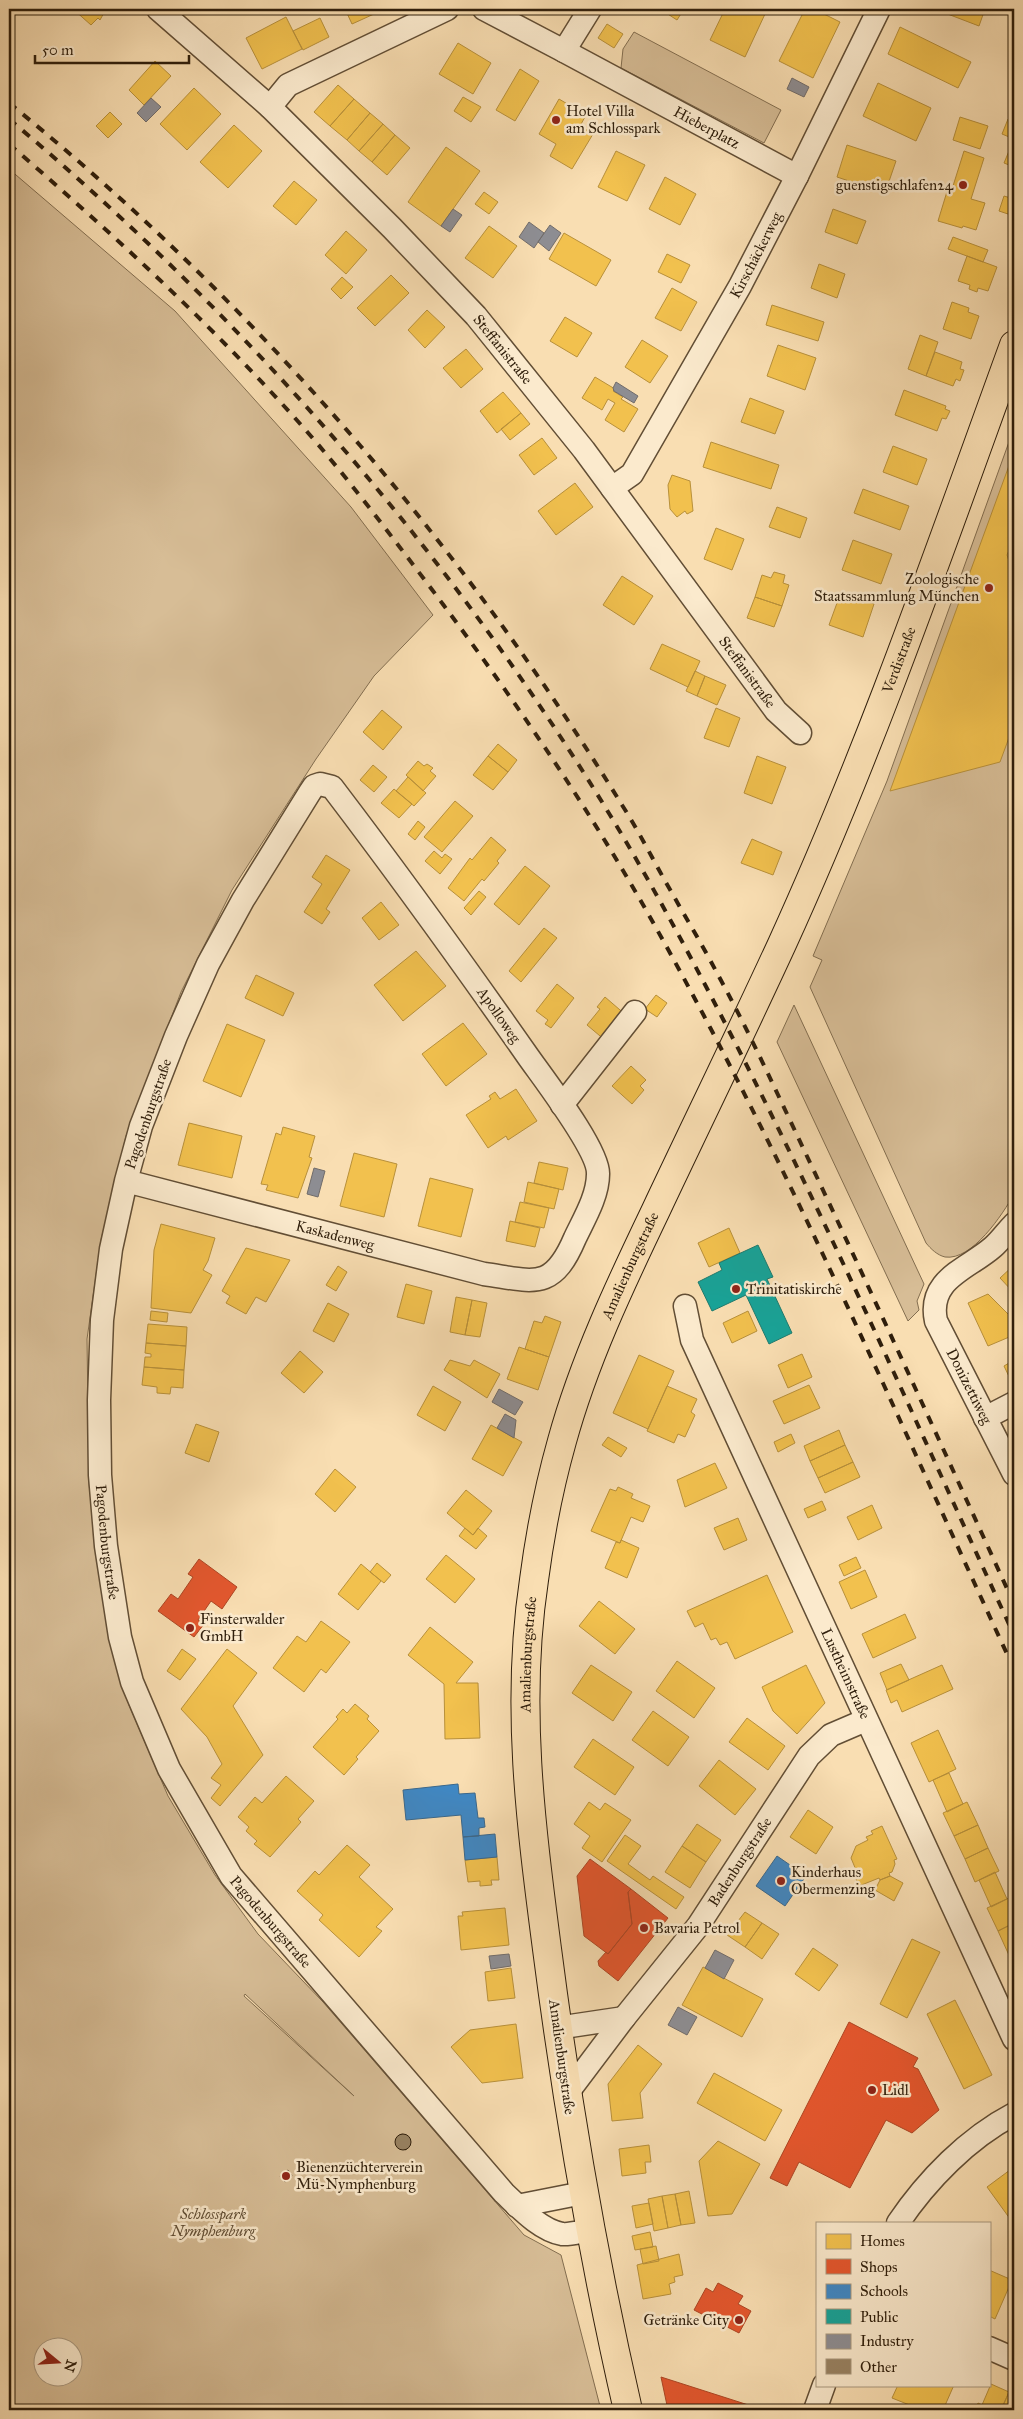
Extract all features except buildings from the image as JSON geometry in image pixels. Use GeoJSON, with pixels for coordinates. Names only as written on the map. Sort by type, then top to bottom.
{"type":"FeatureCollection","features":[{"type":"Feature","properties":{"kind":"main road","name":"Verdistraße"},"geometry":{"type":"LineString","coordinates":[[783,941],[870,734],[1014,345]]}},
{"type":"Feature","properties":{"kind":"main road","name":"Amalienburgstraße"},"geometry":{"type":"LineString","coordinates":[[628,2410],[590,2230],[566,2095],[532,1832],[526,1765],[526,1680],[533,1586],[546,1508],[562,1439],[598,1337],[783,941]]}},
{"type":"Feature","properties":{"kind":"street","name":"Steffanistraße"},"geometry":{"type":"LineString","coordinates":[[158,9],[270,107],[392,228],[476,316],[584,450],[776,711],[800,733]]}},
{"type":"Feature","properties":{"kind":"street"},"geometry":{"type":"LineString","coordinates":[[270,107],[288,85],[448,9]]}},
{"type":"Feature","properties":{"kind":"street","name":"Hieberplatz"},"geometry":{"type":"LineString","coordinates":[[484,9],[797,176]]}},
{"type":"Feature","properties":{"kind":"street"},"geometry":{"type":"LineString","coordinates":[[564,51],[590,9]]}},
{"type":"Feature","properties":{"kind":"street","name":"Kirschäckerweg"},"geometry":{"type":"LineString","coordinates":[[612,488],[632,474],[739,288],[797,176],[879,9]]}},
{"type":"Feature","properties":{"kind":"street","name":"Apolloweg"},"geometry":{"type":"LineString","coordinates":[[310,792],[320,784],[332,787],[432,920],[562,1105],[592,1153],[598,1173],[592,1198],[571,1247],[559,1267],[546,1279]]}},
{"type":"Feature","properties":{"kind":"street","name":"Pagodenburgstraße"},"geometry":{"type":"LineString","coordinates":[[310,792],[243,900],[208,964],[176,1036],[144,1117],[126,1181],[111,1249],[104,1302],[98,1400],[100,1475],[106,1546],[120,1637],[132,1682],[169,1769],[232,1876],[504,2194],[538,2222],[563,2234],[590,2230]]}},
{"type":"Feature","properties":{"kind":"street"},"geometry":{"type":"LineString","coordinates":[[562,1105],[635,1012]]}},
{"type":"Feature","properties":{"kind":"street","name":"Kaskadenweg"},"geometry":{"type":"LineString","coordinates":[[126,1181],[484,1274],[529,1280],[546,1279]]}},
{"type":"Feature","properties":{"kind":"street","name":"Donizettiweg"},"geometry":{"type":"LineString","coordinates":[[1014,1224],[993,1247],[942,1285],[936,1296],[933,1309],[936,1321],[1014,1474]]}},
{"type":"Feature","properties":{"kind":"street","name":"Lustheimstraße"},"geometry":{"type":"LineString","coordinates":[[685,1306],[692,1340],[1014,2039]]}},
{"type":"Feature","properties":{"kind":"street"},"geometry":{"type":"LineString","coordinates":[[986,1418],[1014,1403]]}},
{"type":"Feature","properties":{"kind":"street","name":"Badenburgstraße"},"geometry":{"type":"LineString","coordinates":[[566,2095],[624,2018],[698,1926],[809,1756],[831,1735],[866,1720]]}},
{"type":"Feature","properties":{"kind":"street"},"geometry":{"type":"LineString","coordinates":[[557,2028],[624,2018]]}},
{"type":"Feature","properties":{"kind":"street"},"geometry":{"type":"LineString","coordinates":[[899,2222],[936,2176],[968,2146],[1014,2114]]}},
{"type":"Feature","properties":{"kind":"street"},"geometry":{"type":"LineString","coordinates":[[518,2206],[583,2193]]}},
{"type":"Feature","properties":{"kind":"street"},"geometry":{"type":"LineString","coordinates":[[990,2348],[1014,2359]]}},
{"type":"Feature","properties":{"kind":"street"},"geometry":{"type":"LineString","coordinates":[[815,2410],[824,2386]]}},
{"type":"Feature","properties":{"kind":"green space"},"geometry":{"type":"Polygon","coordinates":[[[634,32],[781,110],[764,143],[621,68],[623,49],[634,32]]]}},
{"type":"Feature","properties":{"kind":"green space","name":"Schlosspark Nymphenburg"},"geometry":{"type":"Polygon","coordinates":[[[9,169],[175,311],[351,507],[433,615],[374,676],[316,759],[232,890],[181,992],[126,1136],[101,1240],[87,1339],[89,1484],[100,1580],[118,1665],[129,1705],[168,1796],[215,1875],[258,1934],[323,2002],[524,2235],[561,2255],[601,2410],[9,2410],[9,169]],[[245,1994],[244,1996],[354,2096],[245,1994]],[[402,2134],[398,2136],[396,2142],[398,2148],[406,2150],[410,2146],[408,2136],[402,2134]]]}},
{"type":"Feature","properties":{"kind":"green space"},"geometry":{"type":"Polygon","coordinates":[[[1014,428],[1014,1194],[994,1224],[976,1244],[966,1252],[945,1257],[934,1252],[926,1243],[810,987],[822,960],[813,956],[887,781],[1014,428]]]}},
{"type":"Feature","properties":{"kind":"green space"},"geometry":{"type":"Polygon","coordinates":[[[794,1005],[924,1284],[917,1301],[919,1310],[908,1321],[777,1042],[794,1005]]]}},
{"type":"Feature","properties":{"kind":"railway"},"geometry":{"type":"LineString","coordinates":[[9,103],[98,179],[184,258],[266,341],[345,428],[420,518],[491,611],[559,707],[635,826],[742,1022],[865,1279],[1014,1604]]}},
{"type":"Feature","properties":{"kind":"railway"},"geometry":{"type":"LineString","coordinates":[[9,119],[96,195],[180,274],[338,442],[411,531],[481,623],[548,717],[610,815],[645,875],[743,1058],[847,1273],[1014,1635]]}},
{"type":"Feature","properties":{"kind":"railway"},"geometry":{"type":"LineString","coordinates":[[9,144],[116,239],[185,304],[303,427],[356,491],[454,619],[568,782],[646,910],[746,1096],[838,1286],[1014,1669]]}},
{"type":"Feature","properties":{"kind":"place","name":"Hotel Villa am Schlosspark"},"geometry":{"type":"Point","coordinates":[556,120]}},
{"type":"Feature","properties":{"kind":"place","name":"guenstigschlafen24"},"geometry":{"type":"Point","coordinates":[963,185]}},
{"type":"Feature","properties":{"kind":"place","name":"Zoologische Staatssammlung München"},"geometry":{"type":"Point","coordinates":[989,588]}},
{"type":"Feature","properties":{"kind":"place","name":"Trinitatiskirche"},"geometry":{"type":"Point","coordinates":[736,1289]}},
{"type":"Feature","properties":{"kind":"place","name":"Finsterwalder GmbH"},"geometry":{"type":"Point","coordinates":[190,1628]}},
{"type":"Feature","properties":{"kind":"place","name":"Kinderhaus Obermenzing"},"geometry":{"type":"Point","coordinates":[781,1881]}},
{"type":"Feature","properties":{"kind":"place","name":"Bavaria Petrol"},"geometry":{"type":"Point","coordinates":[644,1928]}},
{"type":"Feature","properties":{"kind":"place","name":"Lidl"},"geometry":{"type":"Point","coordinates":[872,2090]}},
{"type":"Feature","properties":{"kind":"place","name":"Bienenzüchterverein Mü-Nymphenburg"},"geometry":{"type":"Point","coordinates":[286,2176]}},
{"type":"Feature","properties":{"kind":"place","name":"Getränke City"},"geometry":{"type":"Point","coordinates":[739,2320]}}]}
